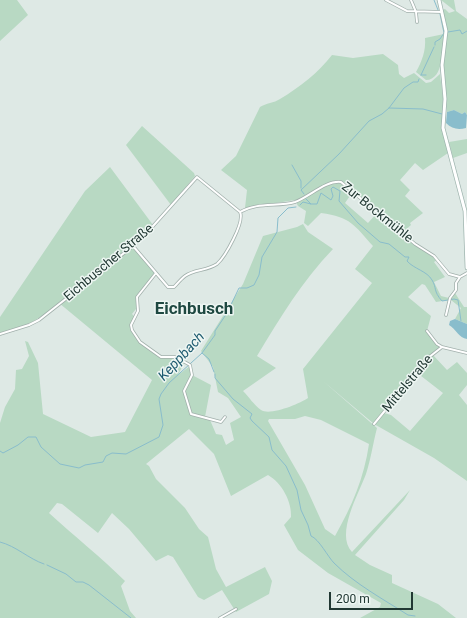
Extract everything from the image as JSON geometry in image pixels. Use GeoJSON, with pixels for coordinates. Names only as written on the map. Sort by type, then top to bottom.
{"type":"FeatureCollection","features":[{"type":"Feature","properties":{"kind":"street"},"geometry":{"type":"LineString","coordinates":[[386,0],[399,8],[416,12],[442,12]]}},
{"type":"Feature","properties":{"kind":"street"},"geometry":{"type":"LineString","coordinates":[[411,0],[416,12],[417,22]]}},
{"type":"Feature","properties":{"kind":"street"},"geometry":{"type":"LineString","coordinates":[[439,0],[446,40],[442,70],[445,99],[443,128],[462,199],[467,235],[467,268]]}},
{"type":"Feature","properties":{"kind":"street","name":"Eichbuscher Straße"},"geometry":{"type":"LineString","coordinates":[[0,334],[29,325],[39,320],[133,246],[145,235],[197,177],[240,212]]}},
{"type":"Feature","properties":{"kind":"street","name":"Zur Bockmühle"},"geometry":{"type":"LineString","coordinates":[[240,212],[251,208],[297,201],[332,183],[341,182],[415,244],[437,259],[449,274],[460,277]]}},
{"type":"Feature","properties":{"kind":"street"},"geometry":{"type":"LineString","coordinates":[[133,246],[168,287],[174,287],[184,276],[217,264],[241,224],[242,216],[240,212]]}},
{"type":"Feature","properties":{"kind":"street"},"geometry":{"type":"LineString","coordinates":[[446,315],[450,299],[456,290],[456,283],[460,277],[467,273]]}},
{"type":"Feature","properties":{"kind":"street"},"geometry":{"type":"LineString","coordinates":[[156,274],[137,297],[138,310],[131,325],[132,330],[140,342],[161,358],[176,357],[187,363],[192,374],[184,391],[189,412],[191,414],[221,422],[225,417]]}},
{"type":"Feature","properties":{"kind":"street"},"geometry":{"type":"LineString","coordinates":[[427,331],[437,344],[442,347]]}},
{"type":"Feature","properties":{"kind":"street","name":"Mittelstraße"},"geometry":{"type":"LineString","coordinates":[[374,424],[428,358],[442,347],[467,353]]}},
{"type":"Feature","properties":{"kind":"street"},"geometry":{"type":"LineString","coordinates":[[220,618],[236,610]]}},
{"type":"Feature","properties":{"kind":"green space"},"geometry":{"type":"Polygon","coordinates":[[[0,0],[17,0],[28,15],[0,41],[0,0]]]}},
{"type":"Feature","properties":{"kind":"green space"},"geometry":{"type":"Polygon","coordinates":[[[441,0],[454,0],[456,11],[467,19],[467,115],[465,112],[462,114],[454,110],[447,112],[443,71],[447,28],[442,10],[445,9],[449,13],[455,11],[441,0]]]}},
{"type":"Feature","properties":{"kind":"green space"},"geometry":{"type":"Polygon","coordinates":[[[444,34],[443,54],[439,69],[432,79],[426,80],[416,72],[423,56],[425,38],[444,34]]]}},
{"type":"Feature","properties":{"kind":"green space"},"geometry":{"type":"Polygon","coordinates":[[[383,54],[398,65],[399,74],[404,78],[414,73],[426,83],[431,82],[440,74],[443,98],[442,128],[448,153],[423,170],[415,163],[400,180],[410,190],[405,196],[423,213],[410,223],[411,225],[403,232],[356,195],[346,183],[338,181],[352,193],[345,203],[368,223],[376,214],[437,260],[434,262],[445,277],[434,282],[441,296],[449,298],[449,300],[436,302],[425,285],[422,284],[408,297],[431,316],[427,331],[437,344],[442,347],[433,355],[447,370],[457,362],[467,373],[467,385],[459,395],[467,405],[467,481],[434,458],[374,424],[323,381],[377,428],[366,474],[354,502],[347,524],[347,544],[352,552],[410,490],[404,500],[355,555],[370,565],[392,575],[392,583],[438,604],[456,618],[360,618],[380,607],[381,603],[328,573],[298,550],[284,525],[291,517],[291,511],[288,499],[278,483],[268,475],[231,496],[214,454],[189,429],[146,464],[149,466],[156,479],[185,508],[199,529],[208,537],[216,569],[226,587],[265,567],[272,581],[269,594],[236,612],[222,590],[204,600],[198,597],[173,557],[168,555],[156,561],[129,529],[112,513],[98,533],[62,504],[57,503],[49,513],[107,563],[125,581],[121,586],[130,611],[136,618],[0,618],[0,423],[5,407],[15,389],[16,370],[22,369],[29,356],[25,341],[28,342],[38,363],[43,414],[91,437],[125,432],[152,380],[59,303],[44,315],[31,322],[0,334],[0,317],[85,191],[110,167],[153,225],[133,244],[156,273],[137,297],[138,310],[136,309],[132,314],[135,317],[131,325],[132,330],[142,344],[160,357],[185,361],[178,375],[190,366],[192,375],[211,385],[205,417],[210,420],[216,434],[222,435],[226,445],[234,440],[230,423],[241,417],[228,398],[218,392],[213,367],[201,351],[243,284],[263,236],[303,224],[308,232],[333,249],[301,287],[257,356],[276,368],[243,391],[258,408],[271,412],[308,398],[303,369],[372,283],[355,269],[373,246],[356,227],[339,217],[321,213],[308,226],[304,223],[306,211],[298,206],[295,200],[245,208],[247,190],[221,170],[236,156],[260,107],[278,100],[295,90],[315,74],[332,55],[353,58],[383,54]],[[416,372],[384,413],[391,415],[410,431],[443,393],[416,372]],[[305,416],[295,419],[269,419],[268,421],[305,485],[325,529],[335,536],[347,514],[361,480],[369,444],[321,420],[305,416]]]}},
{"type":"Feature","properties":{"kind":"green space"},"geometry":{"type":"Polygon","coordinates":[[[142,126],[194,173],[195,176],[171,205],[126,145],[142,126]]]}},
{"type":"Feature","properties":{"kind":"green space"},"geometry":{"type":"Polygon","coordinates":[[[467,139],[467,153],[453,158],[449,142],[467,139]]]}},
{"type":"Feature","properties":{"kind":"green space"},"geometry":{"type":"Polygon","coordinates":[[[455,293],[464,307],[467,307],[467,324],[455,319],[461,308],[451,300],[455,293]]]}},
{"type":"Feature","properties":{"kind":"water"},"geometry":{"type":"Polygon","coordinates":[[[454,110],[462,114],[465,112],[467,115],[466,128],[460,129],[451,127],[446,123],[447,112],[454,110]]]}},
{"type":"Feature","properties":{"kind":"water"},"geometry":{"type":"Polygon","coordinates":[[[455,319],[467,324],[467,339],[462,337],[449,325],[450,321],[455,319]]]}},
{"type":"Feature","properties":{"kind":"waterway","name":"Keppbach"},"geometry":{"type":"LineString","coordinates":[[434,0],[438,10]]}},
{"type":"Feature","properties":{"kind":"waterway","name":"Keppbach"},"geometry":{"type":"LineString","coordinates":[[435,45],[435,42],[440,39],[444,33],[440,14]]}},
{"type":"Feature","properties":{"kind":"waterway"},"geometry":{"type":"LineString","coordinates":[[448,32],[460,30],[462,34],[467,31]]}},
{"type":"Feature","properties":{"kind":"waterway","name":"Keppbach"},"geometry":{"type":"LineString","coordinates":[[421,75],[434,47]]}},
{"type":"Feature","properties":{"kind":"waterway","name":"Keppbach"},"geometry":{"type":"LineString","coordinates":[[421,75],[426,75]]}},
{"type":"Feature","properties":{"kind":"waterway","name":"Keppbach"},"geometry":{"type":"LineString","coordinates":[[304,194],[301,190],[339,154],[369,121],[382,114],[389,108],[404,88],[413,82],[418,82],[419,79]]}},
{"type":"Feature","properties":{"kind":"waterway"},"geometry":{"type":"LineString","coordinates":[[389,108],[423,109],[442,114]]}},
{"type":"Feature","properties":{"kind":"waterway"},"geometry":{"type":"LineString","coordinates":[[292,165],[301,181],[301,188]]}},
{"type":"Feature","properties":{"kind":"waterway"},"geometry":{"type":"LineString","coordinates":[[311,204],[317,204],[321,193],[331,200],[333,196],[331,189],[333,187],[340,191],[339,201],[358,223],[380,242],[389,244],[405,257],[409,257],[407,261],[430,277],[437,295],[442,301],[454,299],[458,300],[461,321]]}},
{"type":"Feature","properties":{"kind":"waterway","name":"Keppbach"},"geometry":{"type":"LineString","coordinates":[[300,205],[303,202],[311,204],[306,199]]}},
{"type":"Feature","properties":{"kind":"waterway","name":"Keppbach"},"geometry":{"type":"LineString","coordinates":[[0,451],[3,453],[18,445],[28,437],[36,437],[41,447],[60,464],[79,468],[85,465],[103,462],[106,456],[112,453],[126,454],[159,437],[163,425],[159,399],[161,394],[169,383],[202,353],[215,335],[215,331],[227,313],[239,288],[247,288],[254,285],[259,275],[262,257],[277,232],[278,218],[288,208],[296,207]]}},
{"type":"Feature","properties":{"kind":"waterway"},"geometry":{"type":"LineString","coordinates":[[202,353],[209,359],[214,372]]}},
{"type":"Feature","properties":{"kind":"waterway"},"geometry":{"type":"LineString","coordinates":[[215,374],[215,378],[233,399],[252,414],[250,418],[252,421],[269,437],[272,450],[286,466],[297,490],[301,510],[311,536],[317,541],[334,563],[351,578],[408,615],[415,616]]}},
{"type":"Feature","properties":{"kind":"waterway"},"geometry":{"type":"LineString","coordinates":[[0,542],[12,546],[44,564]]}},
{"type":"Feature","properties":{"kind":"waterway"},"geometry":{"type":"LineString","coordinates":[[47,565],[66,574],[76,582],[83,582],[89,585],[131,618]]}},
{"type":"Feature","properties":{"kind":"district","name":"Eichbusch"},"geometry":{"type":"Point","coordinates":[194,310]}}]}
